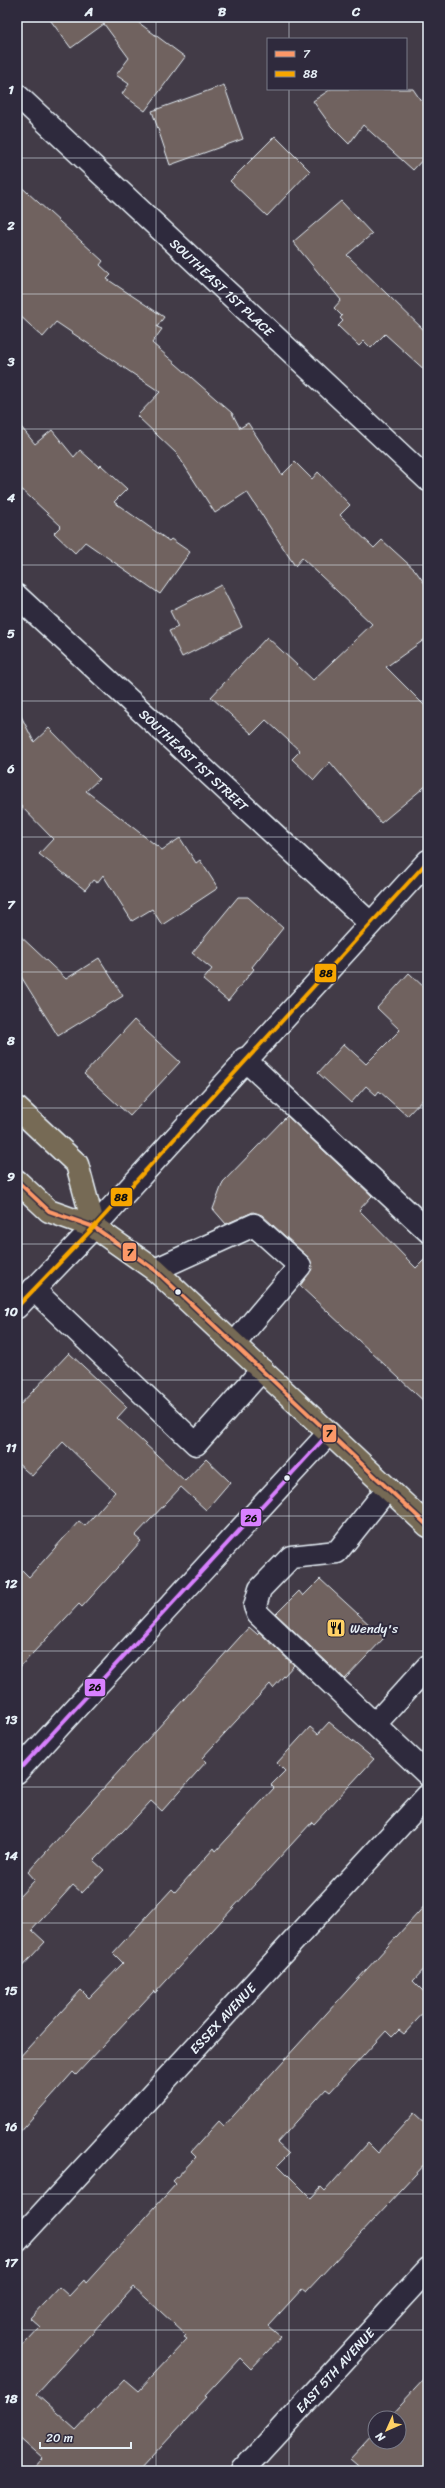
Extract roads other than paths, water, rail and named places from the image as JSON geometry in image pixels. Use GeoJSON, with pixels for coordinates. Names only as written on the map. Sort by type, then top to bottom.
{"type":"FeatureCollection","features":[{"type":"Feature","properties":{"kind":"main road"},"geometry":{"type":"LineString","coordinates":[[17,1108],[77,1164],[94,1227]]}},
{"type":"Feature","properties":{"kind":"main road"},"geometry":{"type":"LineString","coordinates":[[17,1181],[49,1211],[94,1227],[155,1270],[428,1526]]}},
{"type":"Feature","properties":{"kind":"street","name":"SOUTHEAST 1ST PLACE"},"geometry":{"type":"LineString","coordinates":[[17,95],[428,480]]}},
{"type":"Feature","properties":{"kind":"street","name":"SOUTHEAST 1ST STREET"},"geometry":{"type":"LineString","coordinates":[[17,596],[370,923]]}},
{"type":"Feature","properties":{"kind":"street"},"geometry":{"type":"LineString","coordinates":[[17,1307],[94,1227],[244,1059],[370,923],[424,873]]}},
{"type":"Feature","properties":{"kind":"street"},"geometry":{"type":"LineString","coordinates":[[244,1059],[428,1231]]}},
{"type":"Feature","properties":{"kind":"street"},"geometry":{"type":"LineString","coordinates":[[155,1270],[254,1225],[300,1266],[234,1344]]}},
{"type":"Feature","properties":{"kind":"street"},"geometry":{"type":"LineString","coordinates":[[33,1289],[196,1444],[262,1370]]}},
{"type":"Feature","properties":{"kind":"street"},"geometry":{"type":"LineString","coordinates":[[17,1772],[330,1433]]}},
{"type":"Feature","properties":{"kind":"street"},"geometry":{"type":"LineString","coordinates":[[388,1488],[337,1552],[291,1557],[260,1589],[255,1606],[258,1614],[428,1774]]}},
{"type":"Feature","properties":{"kind":"street"},"geometry":{"type":"LineString","coordinates":[[376,1724],[428,1666]]}},
{"type":"Feature","properties":{"kind":"street","name":"ESSEX AVENUE"},"geometry":{"type":"LineString","coordinates":[[17,2241],[428,1795]]}},
{"type":"Feature","properties":{"kind":"street","name":"EAST 5TH AVENUE"},"geometry":{"type":"LineString","coordinates":[[242,2471],[428,2269]]}},
{"type":"Feature","properties":{"kind":"place","name":"Wendy's"},"geometry":{"type":"Point","coordinates":[336,1628]}}]}
